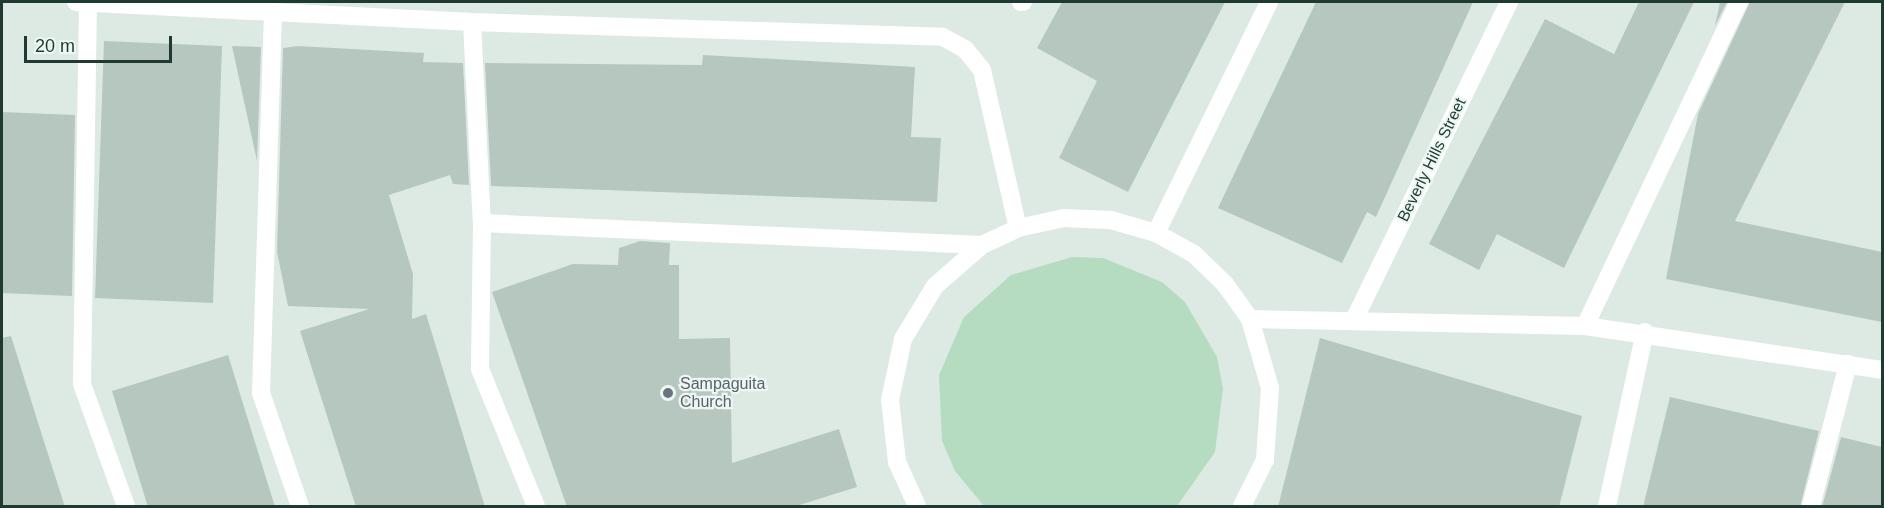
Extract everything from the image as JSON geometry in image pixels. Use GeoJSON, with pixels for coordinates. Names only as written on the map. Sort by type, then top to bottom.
{"type":"FeatureCollection","features":[{"type":"Feature","properties":{"kind":"street"},"geometry":{"type":"LineString","coordinates":[[76,2],[472,22],[943,37],[965,49],[982,70],[1018,228]]}},
{"type":"Feature","properties":{"kind":"street"},"geometry":{"type":"LineString","coordinates":[[88,2],[82,384],[126,507]]}},
{"type":"Feature","properties":{"kind":"street"},"geometry":{"type":"LineString","coordinates":[[1156,233],[1269,2]]}},
{"type":"Feature","properties":{"kind":"street","name":"Beverly Hills Street"},"geometry":{"type":"LineString","coordinates":[[1355,318],[1509,2]]}},
{"type":"Feature","properties":{"kind":"street"},"geometry":{"type":"LineString","coordinates":[[1586,326],[1739,2]]}},
{"type":"Feature","properties":{"kind":"street"},"geometry":{"type":"LineString","coordinates":[[273,12],[261,393],[300,507]]}},
{"type":"Feature","properties":{"kind":"street"},"geometry":{"type":"LineString","coordinates":[[472,22],[482,224],[480,369],[536,507]]}},
{"type":"Feature","properties":{"kind":"street"},"geometry":{"type":"LineString","coordinates":[[917,507],[897,462],[890,400],[903,339],[935,286],[982,245],[1018,228],[1088,219],[1156,233],[1209,269],[1250,319],[1270,388],[1265,460],[1242,507]]}},
{"type":"Feature","properties":{"kind":"street"},"geometry":{"type":"LineString","coordinates":[[482,224],[982,245]]}},
{"type":"Feature","properties":{"kind":"street"},"geometry":{"type":"LineString","coordinates":[[1250,319],[1355,318],[1586,326],[1645,332],[1882,370]]}},
{"type":"Feature","properties":{"kind":"street"},"geometry":{"type":"LineString","coordinates":[[1607,507],[1645,332]]}},
{"type":"Feature","properties":{"kind":"street"},"geometry":{"type":"LineString","coordinates":[[1811,507],[1848,364]]}},
{"type":"Feature","properties":{"kind":"green space"},"geometry":{"type":"Polygon","coordinates":[[[1072,257],[1103,258],[1162,282],[1185,302],[1217,357],[1223,389],[1215,452],[1177,506],[984,506],[955,471],[942,441],[939,375],[964,317],[1011,275],[1072,257]]]}},
{"type":"Feature","properties":{"kind":"building"},"geometry":{"type":"Polygon","coordinates":[[[1062,2],[1225,2],[1128,192],[1059,158],[1097,81],[1037,48],[1062,2]]]}},
{"type":"Feature","properties":{"kind":"building"},"geometry":{"type":"Polygon","coordinates":[[[1316,2],[1473,2],[1376,217],[1367,212],[1342,263],[1218,208],[1316,2]]]}},
{"type":"Feature","properties":{"kind":"building"},"geometry":{"type":"Polygon","coordinates":[[[1639,2],[1694,2],[1564,268],[1497,234],[1479,270],[1429,244],[1545,19],[1614,54],[1639,2]]]}},
{"type":"Feature","properties":{"kind":"building"},"geometry":{"type":"Polygon","coordinates":[[[1720,2],[1727,2],[1715,26],[1720,2]]]}},
{"type":"Feature","properties":{"kind":"building"},"geometry":{"type":"Polygon","coordinates":[[[1750,2],[1845,2],[1735,221],[1882,252],[1882,322],[1666,279],[1698,114],[1750,2]]]}},
{"type":"Feature","properties":{"kind":"building"},"geometry":{"type":"Polygon","coordinates":[[[104,41],[222,46],[213,303],[95,298],[104,41]]]}},
{"type":"Feature","properties":{"kind":"building"},"geometry":{"type":"Polygon","coordinates":[[[232,46],[261,47],[257,161],[232,46]]]}},
{"type":"Feature","properties":{"kind":"building"},"geometry":{"type":"Polygon","coordinates":[[[298,46],[424,53],[423,62],[463,63],[469,185],[453,184],[450,175],[389,195],[413,274],[412,319],[426,314],[485,507],[356,507],[300,331],[369,309],[288,306],[277,252],[283,48],[298,46]]]}},
{"type":"Feature","properties":{"kind":"building"},"geometry":{"type":"Polygon","coordinates":[[[703,55],[915,67],[911,137],[941,138],[937,202],[491,186],[485,63],[702,65],[703,55]]]}},
{"type":"Feature","properties":{"kind":"building"},"geometry":{"type":"Polygon","coordinates":[[[2,112],[75,115],[72,296],[2,293],[2,112]]]}},
{"type":"Feature","properties":{"kind":"building"},"geometry":{"type":"Polygon","coordinates":[[[640,241],[670,243],[669,265],[679,265],[679,339],[730,338],[732,463],[839,429],[857,487],[793,507],[567,507],[492,292],[573,264],[618,265],[619,248],[640,241]]]}},
{"type":"Feature","properties":{"kind":"building"},"geometry":{"type":"Polygon","coordinates":[[[11,336],[65,507],[2,507],[2,338],[11,336]]]}},
{"type":"Feature","properties":{"kind":"building"},"geometry":{"type":"Polygon","coordinates":[[[1320,338],[1582,416],[1559,507],[1278,507],[1320,338]]]}},
{"type":"Feature","properties":{"kind":"building"},"geometry":{"type":"Polygon","coordinates":[[[228,355],[275,507],[148,507],[112,391],[228,355]]]}},
{"type":"Feature","properties":{"kind":"building"},"geometry":{"type":"Polygon","coordinates":[[[1670,397],[1819,431],[1800,507],[1643,507],[1670,397]]]}},
{"type":"Feature","properties":{"kind":"building"},"geometry":{"type":"Polygon","coordinates":[[[1841,437],[1882,447],[1882,507],[1822,507],[1841,437]]]}},
{"type":"Feature","properties":{"kind":"place","name":"Sampaguita Church"},"geometry":{"type":"Point","coordinates":[668,393]}}]}
